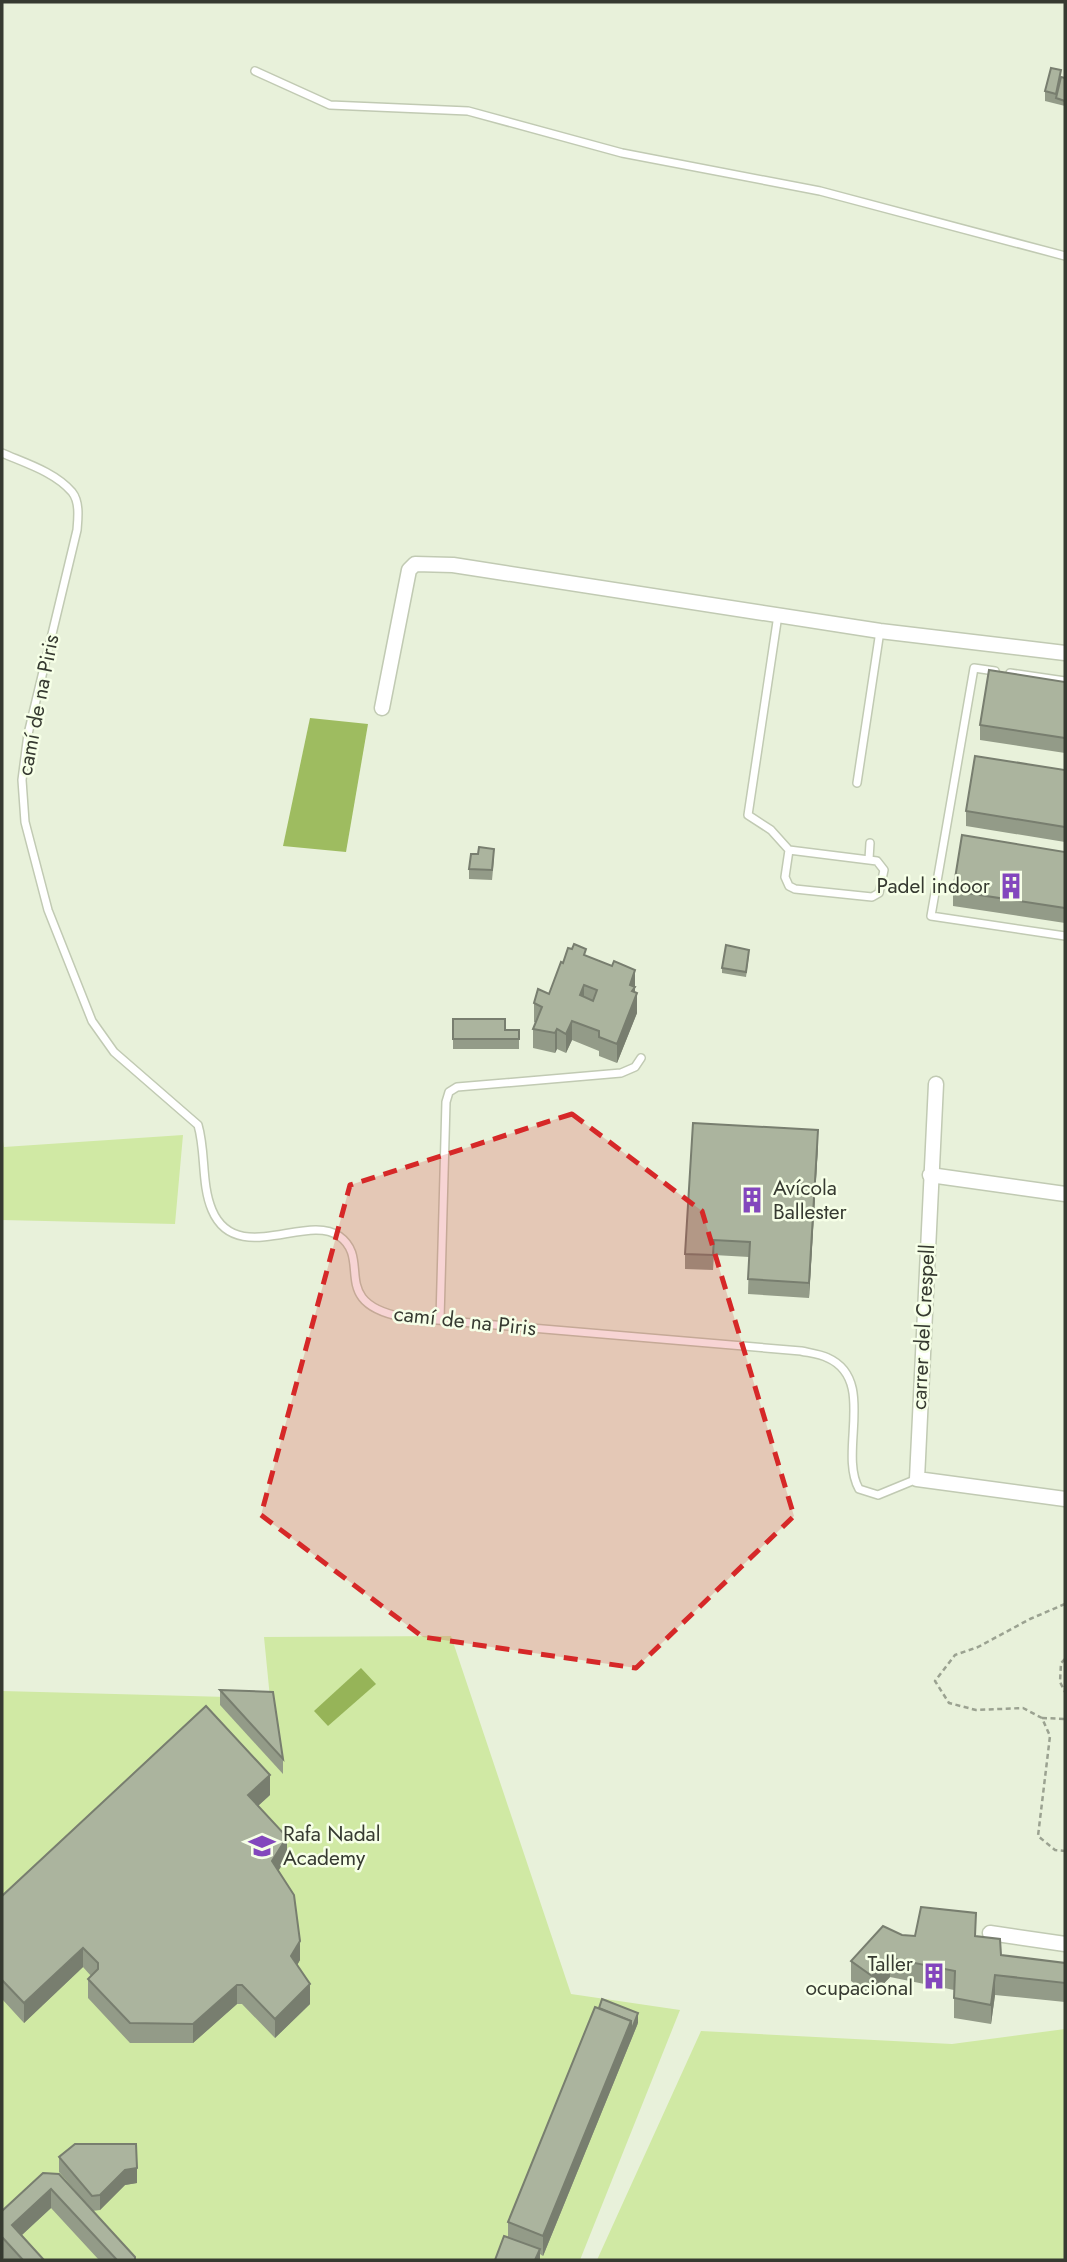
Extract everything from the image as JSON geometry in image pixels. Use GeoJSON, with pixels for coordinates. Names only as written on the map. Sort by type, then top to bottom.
{"type":"FeatureCollection","features":[{"type":"Feature","properties":{"kind":"street"},"geometry":{"type":"LineString","coordinates":[[382,708],[408,570],[415,564],[453,565],[880,631],[1065,653]]}},
{"type":"Feature","properties":{"kind":"street","name":"carrer del Crespell"},"geometry":{"type":"LineString","coordinates":[[917,1479],[936,1084]]}},
{"type":"Feature","properties":{"kind":"street"},"geometry":{"type":"LineString","coordinates":[[930,1175],[1065,1194]]}},
{"type":"Feature","properties":{"kind":"street"},"geometry":{"type":"LineString","coordinates":[[917,1479],[1065,1499]]}},
{"type":"Feature","properties":{"kind":"street"},"geometry":{"type":"LineString","coordinates":[[990,1933],[1065,1944]]}},
{"type":"Feature","properties":{"kind":"lane"},"geometry":{"type":"LineString","coordinates":[[255,71],[330,105],[468,111],[622,153],[820,191],[1065,256]]}},
{"type":"Feature","properties":{"kind":"lane","name":"camí de na Piris"},"geometry":{"type":"LineString","coordinates":[[2,453],[50,475],[73,493],[79,510],[77,530],[28,734],[22,780],[25,822],[48,910],[92,1021],[114,1052],[198,1125],[208,1195],[219,1222],[232,1233],[255,1237],[327,1230],[347,1243],[356,1286],[369,1305],[376,1311],[402,1317],[801,1351],[829,1358],[846,1373],[855,1402],[852,1469],[859,1489],[878,1495],[917,1479]]}},
{"type":"Feature","properties":{"kind":"lane"},"geometry":{"type":"LineString","coordinates":[[778,615],[748,815],[771,830],[789,850],[877,861],[884,870],[879,894],[872,897],[795,889],[789,886],[786,877],[789,850]]}},
{"type":"Feature","properties":{"kind":"lane"},"geometry":{"type":"LineString","coordinates":[[857,783],[880,631]]}},
{"type":"Feature","properties":{"kind":"lane"},"geometry":{"type":"LineString","coordinates":[[1065,681],[974,668],[931,916],[1065,936]]}},
{"type":"Feature","properties":{"kind":"lane"},"geometry":{"type":"LineString","coordinates":[[869,859],[870,843]]}},
{"type":"Feature","properties":{"kind":"lane"},"geometry":{"type":"LineString","coordinates":[[440,1319],[446,1102],[449,1092],[457,1087],[621,1073],[635,1067],[641,1058]]}},
{"type":"Feature","properties":{"kind":"path"},"geometry":{"type":"LineString","coordinates":[[1065,1604],[978,1647],[955,1655],[935,1681],[949,1703],[976,1710],[1023,1708],[1042,1718],[1065,1719]]}},
{"type":"Feature","properties":{"kind":"path"},"geometry":{"type":"LineString","coordinates":[[1065,1659],[1061,1663],[1060,1682],[1065,1692]]}},
{"type":"Feature","properties":{"kind":"path"},"geometry":{"type":"LineString","coordinates":[[1042,1718],[1050,1736],[1038,1836],[1055,1850],[1065,1851]]}},
{"type":"Feature","properties":{"kind":"highlighted area"},"geometry":{"type":"Polygon","coordinates":[[[572,1114],[702,1211],[794,1516],[636,1668],[423,1637],[261,1515],[350,1185],[572,1114]]]}},
{"type":"Feature","properties":{"kind":"shaded area"},"geometry":{"type":"Polygon","coordinates":[[[310,718],[368,724],[346,852],[283,846],[310,718]]]}},
{"type":"Feature","properties":{"kind":"shaded area"},"geometry":{"type":"Polygon","coordinates":[[[2,1134],[4,1147],[183,1135],[175,1224],[2,1220],[2,1134]]]}},
{"type":"Feature","properties":{"kind":"shaded area","name":"Rafa Nadal Academy"},"geometry":{"type":"Polygon","coordinates":[[[451,1636],[571,1994],[680,2010],[580,2260],[2,2260],[2,1691],[270,1698],[264,1637],[451,1636]]]}},
{"type":"Feature","properties":{"kind":"shaded area"},"geometry":{"type":"Polygon","coordinates":[[[361,1668],[376,1684],[328,1726],[314,1711],[361,1668]]]}},
{"type":"Feature","properties":{"kind":"shaded area"},"geometry":{"type":"Polygon","coordinates":[[[1065,2029],[1065,2260],[597,2260],[701,2031],[952,2044],[1065,2029]]]}},
{"type":"Feature","properties":{"kind":"building"},"geometry":{"type":"Polygon","coordinates":[[[1051,68],[1061,70],[1056,94],[1045,91],[1051,68]]]}},
{"type":"Feature","properties":{"kind":"building"},"geometry":{"type":"Polygon","coordinates":[[[1061,77],[1065,78],[1065,101],[1056,98],[1061,77]]]}},
{"type":"Feature","properties":{"kind":"building"},"geometry":{"type":"Polygon","coordinates":[[[989,670],[1065,682],[1065,738],[980,725],[989,670]]]}},
{"type":"Feature","properties":{"kind":"building"},"geometry":{"type":"Polygon","coordinates":[[[975,756],[1065,770],[1065,827],[966,811],[975,756]]]}},
{"type":"Feature","properties":{"kind":"building","name":"Padel indoor"},"geometry":{"type":"Polygon","coordinates":[[[962,835],[1065,852],[1065,908],[953,891],[962,835]]]}},
{"type":"Feature","properties":{"kind":"building"},"geometry":{"type":"Polygon","coordinates":[[[479,847],[494,849],[492,870],[469,869],[471,854],[478,854],[479,847]]]}},
{"type":"Feature","properties":{"kind":"building"},"geometry":{"type":"Polygon","coordinates":[[[574,944],[586,949],[584,955],[612,966],[614,961],[635,970],[630,985],[635,987],[632,991],[637,993],[617,1044],[599,1037],[599,1031],[572,1021],[566,1034],[557,1029],[555,1033],[533,1029],[542,1007],[534,1003],[538,989],[549,994],[568,948],[572,949],[574,944]],[[584,985],[580,995],[593,1001],[597,990],[584,985]]]}},
{"type":"Feature","properties":{"kind":"building"},"geometry":{"type":"Polygon","coordinates":[[[726,945],[749,950],[746,972],[722,968],[726,945]]]}},
{"type":"Feature","properties":{"kind":"building"},"geometry":{"type":"Polygon","coordinates":[[[453,1019],[505,1019],[505,1030],[519,1030],[519,1039],[453,1039],[453,1019]]]}},
{"type":"Feature","properties":{"kind":"building","name":"Avícola Ballester"},"geometry":{"type":"Polygon","coordinates":[[[693,1123],[818,1130],[809,1283],[748,1279],[750,1242],[714,1240],[713,1255],[685,1254],[693,1123]]]}},
{"type":"Feature","properties":{"kind":"building"},"geometry":{"type":"Polygon","coordinates":[[[220,1690],[273,1692],[283,1759],[220,1690]]]}},
{"type":"Feature","properties":{"kind":"building"},"geometry":{"type":"Polygon","coordinates":[[[206,1706],[270,1775],[248,1795],[287,1837],[272,1861],[294,1895],[300,1941],[291,1956],[310,1984],[275,2019],[242,1985],[237,1985],[193,2024],[130,2023],[88,1979],[98,1969],[98,1963],[83,1948],[24,2003],[2,1980],[2,1896],[206,1706]]]}},
{"type":"Feature","properties":{"kind":"building"},"geometry":{"type":"Polygon","coordinates":[[[921,1907],[976,1913],[975,1936],[1000,1939],[1001,1955],[1065,1963],[1065,1983],[995,1975],[991,2005],[954,1998],[955,1971],[890,1958],[872,1976],[851,1961],[883,1926],[902,1935],[915,1936],[921,1907]]]}},
{"type":"Feature","properties":{"kind":"building"},"geometry":{"type":"Polygon","coordinates":[[[602,1999],[638,2013],[631,2031],[631,2021],[599,2008],[602,1999]]]}},
{"type":"Feature","properties":{"kind":"building"},"geometry":{"type":"Polygon","coordinates":[[[595,2007],[631,2021],[543,2236],[508,2222],[595,2007]]]}},
{"type":"Feature","properties":{"kind":"building"},"geometry":{"type":"Polygon","coordinates":[[[75,2144],[136,2144],[137,2168],[125,2170],[100,2195],[92,2196],[59,2157],[75,2144]]]}},
{"type":"Feature","properties":{"kind":"building"},"geometry":{"type":"Polygon","coordinates":[[[43,2173],[59,2174],[135,2260],[117,2260],[51,2189],[12,2225],[44,2260],[23,2260],[2,2237],[2,2211],[43,2173]]]}},
{"type":"Feature","properties":{"kind":"building"},"geometry":{"type":"Polygon","coordinates":[[[504,2236],[540,2249],[535,2260],[495,2260],[504,2236]]]}},
{"type":"Feature","properties":{"kind":"place","name":"Padel indoor"},"geometry":{"type":"Point","coordinates":[1011,886]}},
{"type":"Feature","properties":{"kind":"place","name":"Avícola Ballester"},"geometry":{"type":"Point","coordinates":[752,1200]}},
{"type":"Feature","properties":{"kind":"place","name":"Rafa Nadal Academy"},"geometry":{"type":"Point","coordinates":[262,1846]}},
{"type":"Feature","properties":{"kind":"place","name":"Taller ocupacional"},"geometry":{"type":"Point","coordinates":[934,1976]}}]}
